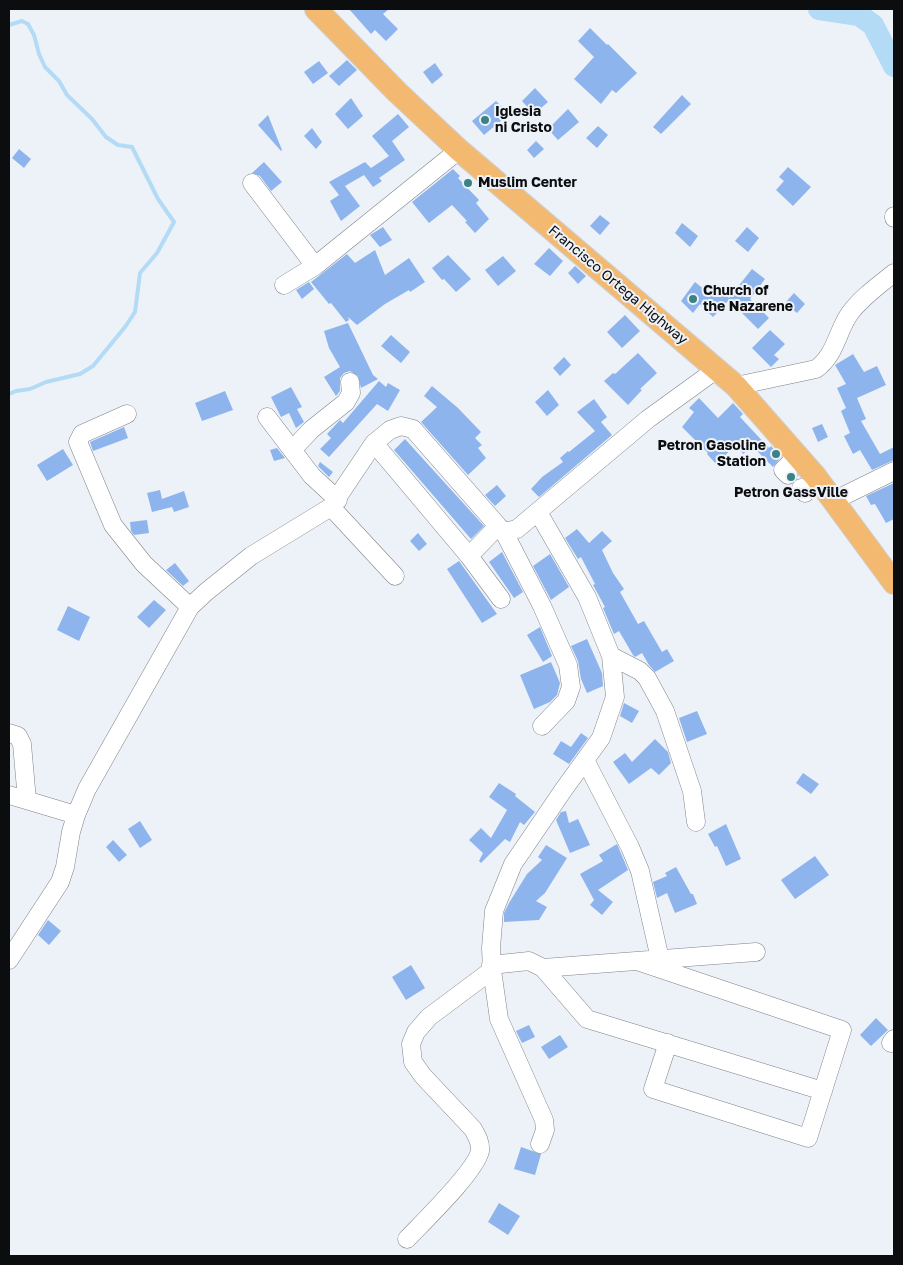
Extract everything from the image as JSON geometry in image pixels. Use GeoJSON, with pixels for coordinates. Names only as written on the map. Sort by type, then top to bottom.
{"type":"FeatureCollection","features":[{"type":"Feature","properties":{"kind":"main road","name":"Francisco Ortega Highway"},"geometry":{"type":"LineString","coordinates":[[316,9],[397,92],[459,150],[736,386],[793,466],[810,485],[834,501],[894,583]]}},
{"type":"Feature","properties":{"kind":"street"},"geometry":{"type":"LineString","coordinates":[[284,285],[315,266],[459,150]]}},
{"type":"Feature","properties":{"kind":"street"},"geometry":{"type":"LineString","coordinates":[[252,183],[315,266]]}},
{"type":"Feature","properties":{"kind":"street"},"geometry":{"type":"LineString","coordinates":[[736,386],[816,369],[823,364],[850,313],[870,292],[894,273]]}},
{"type":"Feature","properties":{"kind":"street"},"geometry":{"type":"LineString","coordinates":[[469,556],[501,529],[517,529],[648,419],[717,369]]}},
{"type":"Feature","properties":{"kind":"street"},"geometry":{"type":"LineString","coordinates":[[292,450],[318,424],[346,402],[351,393],[350,382]]}},
{"type":"Feature","properties":{"kind":"street"},"geometry":{"type":"LineString","coordinates":[[127,414],[82,434],[78,442],[113,525],[144,564],[190,607]]}},
{"type":"Feature","properties":{"kind":"street"},"geometry":{"type":"LineString","coordinates":[[267,417],[312,476],[395,576]]}},
{"type":"Feature","properties":{"kind":"street"},"geometry":{"type":"LineString","coordinates":[[9,960],[60,882],[65,867],[71,832],[87,790],[190,607],[251,556],[334,503],[374,443],[390,430],[401,426],[413,429],[501,529],[542,606],[568,665],[571,687],[566,701],[542,726]]}},
{"type":"Feature","properties":{"kind":"street"},"geometry":{"type":"LineString","coordinates":[[374,443],[469,556],[501,599]]}},
{"type":"Feature","properties":{"kind":"street"},"geometry":{"type":"LineString","coordinates":[[834,501],[894,471]]}},
{"type":"Feature","properties":{"kind":"street"},"geometry":{"type":"LineString","coordinates":[[538,512],[587,597],[611,656],[615,697],[601,738],[513,864],[494,911],[491,968],[499,1019],[544,1120],[545,1130],[540,1144]]}},
{"type":"Feature","properties":{"kind":"street"},"geometry":{"type":"LineString","coordinates":[[611,656],[640,671],[647,678],[665,711],[692,791],[696,822]]}},
{"type":"Feature","properties":{"kind":"street"},"geometry":{"type":"LineString","coordinates":[[9,733],[18,736],[22,744],[26,800]]}},
{"type":"Feature","properties":{"kind":"street"},"geometry":{"type":"LineString","coordinates":[[585,760],[630,847],[640,871],[660,959]]}},
{"type":"Feature","properties":{"kind":"street"},"geometry":{"type":"LineString","coordinates":[[9,795],[76,815]]}},
{"type":"Feature","properties":{"kind":"street"},"geometry":{"type":"LineString","coordinates":[[543,968],[756,952]]}},
{"type":"Feature","properties":{"kind":"street"},"geometry":{"type":"LineString","coordinates":[[407,1239],[476,1162],[480,1149],[479,1139],[473,1129],[423,1076],[414,1062],[411,1044],[416,1032],[429,1017],[491,968],[529,961],[543,968],[587,1019],[823,1090]]}},
{"type":"Feature","properties":{"kind":"street"},"geometry":{"type":"LineString","coordinates":[[637,961],[842,1030],[808,1138],[653,1089],[668,1043]]}},
{"type":"Feature","properties":{"kind":"building"},"geometry":{"type":"Polygon","coordinates":[[[349,9],[389,9],[383,14],[398,29],[386,41],[375,30],[371,34],[349,9]]]}},
{"type":"Feature","properties":{"kind":"building"},"geometry":{"type":"Polygon","coordinates":[[[590,28],[637,73],[616,93],[612,90],[601,104],[574,79],[594,57],[578,41],[590,28]]]}},
{"type":"Feature","properties":{"kind":"building"},"geometry":{"type":"Polygon","coordinates":[[[347,60],[357,70],[339,86],[329,76],[347,60]]]}},
{"type":"Feature","properties":{"kind":"building"},"geometry":{"type":"Polygon","coordinates":[[[319,61],[328,73],[313,84],[304,72],[319,61]]]}},
{"type":"Feature","properties":{"kind":"building"},"geometry":{"type":"Polygon","coordinates":[[[435,63],[443,75],[432,84],[423,72],[435,63]]]}},
{"type":"Feature","properties":{"kind":"building"},"geometry":{"type":"Polygon","coordinates":[[[535,88],[548,102],[534,114],[522,101],[535,88]]]}},
{"type":"Feature","properties":{"kind":"building"},"geometry":{"type":"Polygon","coordinates":[[[682,95],[691,104],[661,134],[653,127],[682,95]]]}},
{"type":"Feature","properties":{"kind":"building"},"geometry":{"type":"Polygon","coordinates":[[[351,98],[363,116],[348,129],[335,114],[351,98]]]}},
{"type":"Feature","properties":{"kind":"building"},"geometry":{"type":"Polygon","coordinates":[[[496,101],[509,114],[484,135],[472,121],[496,101]]]}},
{"type":"Feature","properties":{"kind":"building"},"geometry":{"type":"Polygon","coordinates":[[[568,109],[579,122],[558,140],[548,129],[568,109]]]}},
{"type":"Feature","properties":{"kind":"building"},"geometry":{"type":"Polygon","coordinates":[[[398,114],[409,127],[392,141],[405,160],[379,178],[382,181],[373,187],[364,175],[345,186],[360,206],[341,221],[330,201],[339,195],[329,182],[365,162],[371,168],[389,156],[372,136],[398,114]]]}},
{"type":"Feature","properties":{"kind":"building"},"geometry":{"type":"Polygon","coordinates":[[[268,115],[282,150],[281,151],[258,125],[268,115]]]}},
{"type":"Feature","properties":{"kind":"building"},"geometry":{"type":"Polygon","coordinates":[[[598,126],[608,135],[597,148],[586,138],[598,126]]]}},
{"type":"Feature","properties":{"kind":"building"},"geometry":{"type":"Polygon","coordinates":[[[312,128],[322,142],[316,149],[304,136],[312,128]]]}},
{"type":"Feature","properties":{"kind":"building"},"geometry":{"type":"Polygon","coordinates":[[[536,141],[544,149],[534,158],[527,150],[536,141]]]}},
{"type":"Feature","properties":{"kind":"building"},"geometry":{"type":"Polygon","coordinates":[[[19,149],[31,159],[24,168],[12,158],[19,149]]]}},
{"type":"Feature","properties":{"kind":"building"},"geometry":{"type":"Polygon","coordinates":[[[264,162],[282,182],[271,191],[260,176],[252,173],[264,162]]]}},
{"type":"Feature","properties":{"kind":"building"},"geometry":{"type":"Polygon","coordinates":[[[788,167],[811,187],[793,206],[776,190],[784,181],[779,177],[788,167]]]}},
{"type":"Feature","properties":{"kind":"building"},"geometry":{"type":"Polygon","coordinates":[[[453,169],[460,176],[458,178],[479,200],[476,203],[489,219],[475,233],[452,205],[429,223],[412,202],[453,169]]]}},
{"type":"Feature","properties":{"kind":"building"},"geometry":{"type":"Polygon","coordinates":[[[600,215],[610,223],[600,235],[590,226],[600,215]]]}},
{"type":"Feature","properties":{"kind":"building"},"geometry":{"type":"Polygon","coordinates":[[[682,223],[698,236],[690,247],[675,233],[682,223]]]}},
{"type":"Feature","properties":{"kind":"building"},"geometry":{"type":"Polygon","coordinates":[[[383,227],[392,240],[380,247],[370,235],[383,227]]]}},
{"type":"Feature","properties":{"kind":"building"},"geometry":{"type":"Polygon","coordinates":[[[747,227],[759,238],[748,252],[735,241],[747,227]]]}},
{"type":"Feature","properties":{"kind":"building"},"geometry":{"type":"Polygon","coordinates":[[[549,248],[563,261],[550,276],[534,264],[549,248]]]}},
{"type":"Feature","properties":{"kind":"building"},"geometry":{"type":"Polygon","coordinates":[[[375,250],[385,275],[409,258],[425,282],[410,292],[409,290],[385,304],[357,325],[348,317],[349,320],[346,322],[311,282],[347,254],[355,263],[375,250]]]}},
{"type":"Feature","properties":{"kind":"building"},"geometry":{"type":"Polygon","coordinates":[[[448,255],[471,279],[456,292],[432,268],[448,255]]]}},
{"type":"Feature","properties":{"kind":"building"},"geometry":{"type":"Polygon","coordinates":[[[503,256],[516,271],[498,286],[485,270],[503,256]]]}},
{"type":"Feature","properties":{"kind":"building"},"geometry":{"type":"Polygon","coordinates":[[[575,266],[586,276],[578,284],[568,273],[575,266]]]}},
{"type":"Feature","properties":{"kind":"building"},"geometry":{"type":"Polygon","coordinates":[[[752,269],[765,279],[750,299],[769,318],[758,329],[729,300],[713,317],[700,304],[693,313],[681,301],[695,282],[711,295],[718,288],[729,298],[752,269]]]}},
{"type":"Feature","properties":{"kind":"building"},"geometry":{"type":"Polygon","coordinates":[[[309,282],[314,289],[302,299],[296,290],[309,282]]]}},
{"type":"Feature","properties":{"kind":"building"},"geometry":{"type":"Polygon","coordinates":[[[794,293],[805,304],[797,313],[785,303],[794,293]]]}},
{"type":"Feature","properties":{"kind":"building"},"geometry":{"type":"Polygon","coordinates":[[[625,315],[640,331],[622,348],[607,332],[625,315]]]}},
{"type":"Feature","properties":{"kind":"building"},"geometry":{"type":"Polygon","coordinates":[[[348,323],[373,375],[378,379],[361,388],[358,376],[350,371],[344,373],[340,378],[340,391],[336,396],[324,377],[340,367],[329,348],[324,331],[348,323]]]}},
{"type":"Feature","properties":{"kind":"building"},"geometry":{"type":"Polygon","coordinates":[[[770,330],[785,344],[774,355],[779,359],[771,367],[752,348],[770,330]]]}},
{"type":"Feature","properties":{"kind":"building"},"geometry":{"type":"Polygon","coordinates":[[[391,335],[410,352],[401,363],[381,346],[391,335]]]}},
{"type":"Feature","properties":{"kind":"building"},"geometry":{"type":"Polygon","coordinates":[[[638,353],[657,373],[640,389],[642,390],[628,405],[604,381],[613,373],[615,374],[638,353]]]}},
{"type":"Feature","properties":{"kind":"building"},"geometry":{"type":"Polygon","coordinates":[[[853,354],[864,372],[877,366],[886,385],[857,398],[866,419],[861,421],[880,454],[894,447],[894,460],[872,470],[860,450],[853,454],[844,436],[850,433],[841,411],[846,408],[837,388],[846,384],[835,365],[853,354]]]}},
{"type":"Feature","properties":{"kind":"building"},"geometry":{"type":"Polygon","coordinates":[[[564,357],[571,365],[560,376],[553,368],[564,357]]]}},
{"type":"Feature","properties":{"kind":"building"},"geometry":{"type":"Polygon","coordinates":[[[379,381],[386,387],[388,383],[400,390],[388,411],[377,404],[329,457],[320,449],[331,438],[327,434],[340,420],[343,423],[379,381]]]}},
{"type":"Feature","properties":{"kind":"building"},"geometry":{"type":"Polygon","coordinates":[[[432,386],[458,408],[481,432],[475,438],[482,445],[478,448],[486,458],[468,475],[421,422],[437,407],[424,396],[432,386]]]}},
{"type":"Feature","properties":{"kind":"building"},"geometry":{"type":"Polygon","coordinates":[[[291,387],[302,407],[297,409],[304,422],[296,428],[289,413],[281,417],[271,397],[291,387]]]}},
{"type":"Feature","properties":{"kind":"building"},"geometry":{"type":"Polygon","coordinates":[[[548,390],[559,405],[547,416],[535,402],[548,390]]]}},
{"type":"Feature","properties":{"kind":"building"},"geometry":{"type":"Polygon","coordinates":[[[225,391],[233,410],[202,421],[195,403],[225,391]]]}},
{"type":"Feature","properties":{"kind":"building"},"geometry":{"type":"Polygon","coordinates":[[[699,398],[718,418],[733,403],[743,414],[740,417],[769,448],[771,446],[781,457],[773,467],[752,446],[743,454],[737,444],[716,464],[708,453],[682,427],[694,412],[689,408],[699,398]]]}},
{"type":"Feature","properties":{"kind":"building"},"geometry":{"type":"Polygon","coordinates":[[[594,399],[607,417],[601,422],[612,435],[539,497],[531,489],[542,477],[563,462],[560,458],[595,431],[577,412],[594,399]]]}},
{"type":"Feature","properties":{"kind":"building"},"geometry":{"type":"Polygon","coordinates":[[[822,424],[828,437],[818,442],[812,428],[822,424]]]}},
{"type":"Feature","properties":{"kind":"building"},"geometry":{"type":"Polygon","coordinates":[[[124,427],[128,438],[93,451],[90,442],[124,427]]]}},
{"type":"Feature","properties":{"kind":"building"},"geometry":{"type":"Polygon","coordinates":[[[405,439],[484,526],[471,539],[394,450],[405,439]]]}},
{"type":"Feature","properties":{"kind":"building"},"geometry":{"type":"Polygon","coordinates":[[[277,448],[285,458],[274,461],[270,450],[277,448]]]}},
{"type":"Feature","properties":{"kind":"building"},"geometry":{"type":"Polygon","coordinates":[[[63,449],[73,465],[47,481],[37,465],[63,449]]]}},
{"type":"Feature","properties":{"kind":"building"},"geometry":{"type":"Polygon","coordinates":[[[320,462],[333,472],[329,477],[318,466],[320,462]]]}},
{"type":"Feature","properties":{"kind":"building"},"geometry":{"type":"Polygon","coordinates":[[[894,483],[894,519],[886,523],[875,504],[871,505],[866,496],[894,483]]]}},
{"type":"Feature","properties":{"kind":"building"},"geometry":{"type":"Polygon","coordinates":[[[497,485],[506,496],[495,506],[485,495],[497,485]]]}},
{"type":"Feature","properties":{"kind":"building"},"geometry":{"type":"Polygon","coordinates":[[[160,490],[162,499],[184,491],[189,507],[174,512],[172,507],[152,512],[147,493],[160,490]]]}},
{"type":"Feature","properties":{"kind":"building"},"geometry":{"type":"Polygon","coordinates":[[[147,520],[149,533],[134,535],[131,531],[130,522],[147,520]]]}},
{"type":"Feature","properties":{"kind":"building"},"geometry":{"type":"Polygon","coordinates":[[[577,529],[589,543],[602,531],[612,541],[602,550],[613,573],[624,589],[620,592],[638,624],[644,621],[662,652],[667,649],[674,661],[655,672],[642,653],[635,657],[633,655],[619,631],[614,634],[603,608],[605,607],[593,585],[595,584],[581,557],[578,559],[565,538],[577,529]]]}},
{"type":"Feature","properties":{"kind":"building"},"geometry":{"type":"Polygon","coordinates":[[[418,533],[427,544],[419,551],[410,541],[418,533]]]}},
{"type":"Feature","properties":{"kind":"building"},"geometry":{"type":"Polygon","coordinates":[[[502,552],[523,592],[514,598],[489,562],[502,552]]]}},
{"type":"Feature","properties":{"kind":"building"},"geometry":{"type":"Polygon","coordinates":[[[550,554],[569,587],[551,600],[533,566],[550,554]]]}},
{"type":"Feature","properties":{"kind":"building"},"geometry":{"type":"Polygon","coordinates":[[[459,561],[497,614],[482,623],[447,569],[459,561]]]}},
{"type":"Feature","properties":{"kind":"building"},"geometry":{"type":"Polygon","coordinates":[[[175,563],[189,581],[183,586],[166,570],[175,563]]]}},
{"type":"Feature","properties":{"kind":"building"},"geometry":{"type":"Polygon","coordinates":[[[154,600],[166,610],[149,628],[137,617],[154,600]]]}},
{"type":"Feature","properties":{"kind":"building"},"geometry":{"type":"Polygon","coordinates":[[[68,606],[90,617],[79,641],[57,630],[68,606]]]}},
{"type":"Feature","properties":{"kind":"building"},"geometry":{"type":"Polygon","coordinates":[[[540,627],[552,656],[543,662],[527,635],[540,627]]]}},
{"type":"Feature","properties":{"kind":"building"},"geometry":{"type":"Polygon","coordinates":[[[587,639],[602,673],[603,686],[587,693],[581,679],[578,661],[571,646],[587,639]]]}},
{"type":"Feature","properties":{"kind":"building"},"geometry":{"type":"Polygon","coordinates":[[[551,662],[560,683],[557,695],[550,702],[534,709],[520,675],[551,662]]]}},
{"type":"Feature","properties":{"kind":"building"},"geometry":{"type":"Polygon","coordinates":[[[624,703],[639,711],[632,723],[620,716],[624,703]]]}},
{"type":"Feature","properties":{"kind":"building"},"geometry":{"type":"Polygon","coordinates":[[[697,711],[707,734],[687,742],[679,718],[697,711]]]}},
{"type":"Feature","properties":{"kind":"building"},"geometry":{"type":"Polygon","coordinates":[[[581,733],[588,738],[569,764],[553,754],[561,741],[571,747],[581,733]]]}},
{"type":"Feature","properties":{"kind":"building"},"geometry":{"type":"Polygon","coordinates":[[[655,739],[668,752],[671,763],[659,775],[651,768],[629,784],[613,762],[625,753],[632,762],[655,739]]]}},
{"type":"Feature","properties":{"kind":"building"},"geometry":{"type":"Polygon","coordinates":[[[803,773],[819,784],[811,794],[796,783],[803,773]]]}},
{"type":"Feature","properties":{"kind":"building"},"geometry":{"type":"Polygon","coordinates":[[[499,783],[516,794],[515,796],[535,812],[524,825],[520,822],[510,842],[505,839],[481,863],[479,861],[483,853],[469,840],[481,828],[491,838],[507,810],[489,797],[499,783]]]}},
{"type":"Feature","properties":{"kind":"building"},"geometry":{"type":"Polygon","coordinates":[[[566,811],[569,823],[578,819],[590,845],[570,853],[556,820],[561,812],[566,811]]]}},
{"type":"Feature","properties":{"kind":"building"},"geometry":{"type":"Polygon","coordinates":[[[140,821],[152,840],[140,848],[128,829],[140,821]]]}},
{"type":"Feature","properties":{"kind":"building"},"geometry":{"type":"Polygon","coordinates":[[[726,824],[741,859],[726,866],[717,846],[715,847],[708,834],[726,824]]]}},
{"type":"Feature","properties":{"kind":"building"},"geometry":{"type":"Polygon","coordinates":[[[113,840],[127,855],[119,862],[106,847],[113,840]]]}},
{"type":"Feature","properties":{"kind":"building"},"geometry":{"type":"Polygon","coordinates":[[[617,844],[628,870],[598,890],[613,902],[602,915],[590,905],[594,900],[580,874],[603,861],[599,855],[617,844]]]}},
{"type":"Feature","properties":{"kind":"building"},"geometry":{"type":"Polygon","coordinates":[[[546,845],[567,858],[545,893],[536,901],[547,907],[539,920],[504,922],[504,913],[509,903],[527,874],[542,860],[538,857],[546,845]]]}},
{"type":"Feature","properties":{"kind":"building"},"geometry":{"type":"Polygon","coordinates":[[[815,856],[829,875],[795,899],[781,880],[815,856]]]}},
{"type":"Feature","properties":{"kind":"building"},"geometry":{"type":"Polygon","coordinates":[[[676,867],[697,904],[675,913],[667,893],[657,898],[653,882],[667,876],[665,873],[676,867]]]}},
{"type":"Feature","properties":{"kind":"building"},"geometry":{"type":"Polygon","coordinates":[[[48,920],[61,931],[49,945],[38,935],[48,920]]]}},
{"type":"Feature","properties":{"kind":"building"},"geometry":{"type":"Polygon","coordinates":[[[411,965],[425,988],[406,1000],[392,977],[411,965]]]}},
{"type":"Feature","properties":{"kind":"building"},"geometry":{"type":"Polygon","coordinates":[[[876,1018],[888,1030],[871,1046],[860,1035],[876,1018]]]}},
{"type":"Feature","properties":{"kind":"building"},"geometry":{"type":"Polygon","coordinates":[[[529,1025],[535,1037],[522,1043],[516,1031],[529,1025]]]}},
{"type":"Feature","properties":{"kind":"building"},"geometry":{"type":"Polygon","coordinates":[[[560,1035],[568,1047],[549,1059],[541,1047],[560,1035]]]}},
{"type":"Feature","properties":{"kind":"building"},"geometry":{"type":"Polygon","coordinates":[[[521,1147],[541,1154],[535,1175],[514,1169],[521,1147]]]}},
{"type":"Feature","properties":{"kind":"building"},"geometry":{"type":"Polygon","coordinates":[[[499,1203],[520,1216],[508,1235],[488,1222],[499,1203]]]}},
{"type":"Feature","properties":{"kind":"waterway"},"geometry":{"type":"LineString","coordinates":[[819,9],[859,15],[873,25],[894,66]]}},
{"type":"Feature","properties":{"kind":"waterway"},"geometry":{"type":"LineString","coordinates":[[9,25],[22,21],[28,24],[34,35],[45,67],[59,81],[67,95],[92,119],[106,137],[118,145],[132,147],[158,199],[174,222],[157,253],[140,273],[135,312],[93,366],[80,374],[46,382],[30,389],[9,394]]}},
{"type":"Feature","properties":{"kind":"place","name":"Iglesia ni Cristo"},"geometry":{"type":"Point","coordinates":[485,120]}},
{"type":"Feature","properties":{"kind":"place","name":"Muslim Center"},"geometry":{"type":"Point","coordinates":[468,183]}},
{"type":"Feature","properties":{"kind":"place","name":"Church of the Nazarene"},"geometry":{"type":"Point","coordinates":[693,299]}},
{"type":"Feature","properties":{"kind":"place","name":"Petron Gasoline Station"},"geometry":{"type":"Point","coordinates":[776,454]}},
{"type":"Feature","properties":{"kind":"place","name":"Petron GassVille"},"geometry":{"type":"Point","coordinates":[791,477]}}]}
